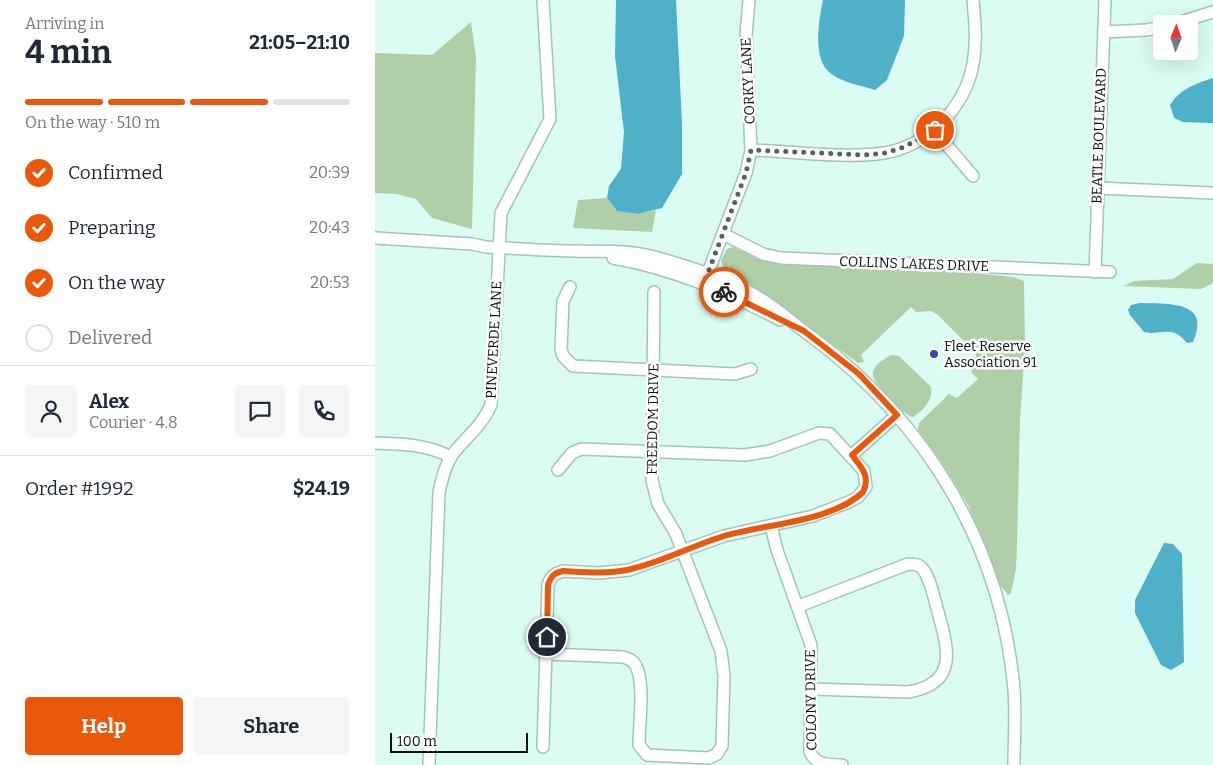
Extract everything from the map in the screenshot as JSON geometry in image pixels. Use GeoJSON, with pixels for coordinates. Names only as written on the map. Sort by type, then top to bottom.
{"type":"FeatureCollection","features":[{"type":"Feature","properties":{"kind":"street","name":"PINEVERDE LANE"},"geometry":{"type":"LineString","coordinates":[[429,765],[439,492],[443,474],[451,457],[480,426],[491,405],[501,213],[546,130],[550,119],[543,0]]}},
{"type":"Feature","properties":{"kind":"street","name":"CORKY LANE"},"geometry":{"type":"LineString","coordinates":[[706,279],[746,173],[751,150],[746,35],[749,0]]}},
{"type":"Feature","properties":{"kind":"street"},"geometry":{"type":"LineString","coordinates":[[751,150],[879,153],[904,147],[935,130],[953,108],[965,88],[973,67],[976,43],[973,0]]}},
{"type":"Feature","properties":{"kind":"street","name":"BEATLE BOULEVARD"},"geometry":{"type":"LineString","coordinates":[[1095,272],[1105,0]]}},
{"type":"Feature","properties":{"kind":"street"},"geometry":{"type":"LineString","coordinates":[[1198,17],[1213,12]]}},
{"type":"Feature","properties":{"kind":"street"},"geometry":{"type":"LineString","coordinates":[[1104,32],[1153,29]]}},
{"type":"Feature","properties":{"kind":"street"},"geometry":{"type":"LineString","coordinates":[[935,130],[973,176]]}},
{"type":"Feature","properties":{"kind":"street"},"geometry":{"type":"LineString","coordinates":[[1097,188],[1213,193]]}},
{"type":"Feature","properties":{"kind":"street","name":"COLLINS LAKES DRIVE"},"geometry":{"type":"LineString","coordinates":[[723,234],[763,254],[781,258],[1109,272]]}},
{"type":"Feature","properties":{"kind":"street"},"geometry":{"type":"LineString","coordinates":[[375,238],[578,252],[599,250],[641,254],[677,263],[706,279],[760,298],[859,374],[897,415],[939,470],[962,509],[980,548],[995,590],[1009,651],[1014,690],[1013,765]]}},
{"type":"Feature","properties":{"kind":"street"},"geometry":{"type":"LineString","coordinates":[[375,246],[473,249],[487,247]]}},
{"type":"Feature","properties":{"kind":"street"},"geometry":{"type":"LineString","coordinates":[[570,287],[563,301],[561,349],[567,362],[580,368],[735,374],[751,369]]}},
{"type":"Feature","properties":{"kind":"street","name":"FREEDOM DRIVE"},"geometry":{"type":"LineString","coordinates":[[546,654],[623,657],[635,665],[639,684],[639,745],[642,751],[652,756],[709,758],[717,754],[722,746],[723,661],[715,634],[682,551],[653,492],[655,292]]}},
{"type":"Feature","properties":{"kind":"street"},"geometry":{"type":"LineString","coordinates":[[852,455],[897,415]]}},
{"type":"Feature","properties":{"kind":"street"},"geometry":{"type":"LineString","coordinates":[[543,747],[548,585],[556,573],[563,571],[622,571],[642,566],[724,536],[813,516],[858,497],[866,487],[867,478],[852,455],[830,434],[819,433],[759,454],[581,449],[572,453],[558,470]]}},
{"type":"Feature","properties":{"kind":"street"},"geometry":{"type":"LineString","coordinates":[[375,443],[414,445],[435,449],[451,457]]}},
{"type":"Feature","properties":{"kind":"street","name":"COLONY DRIVE"},"geometry":{"type":"LineString","coordinates":[[771,526],[777,550],[799,606],[811,645],[810,752],[813,760],[819,764],[842,765]]}},
{"type":"Feature","properties":{"kind":"street"},"geometry":{"type":"LineString","coordinates":[[799,606],[908,564],[915,564],[922,568],[933,595],[947,648],[944,670],[937,680],[921,690],[908,692],[811,689]]}},
{"type":"Feature","properties":{"kind":"green space"},"geometry":{"type":"Polygon","coordinates":[[[471,22],[476,57],[472,229],[432,218],[416,199],[397,194],[375,193],[375,53],[432,55],[471,22]]]}},
{"type":"Feature","properties":{"kind":"green space"},"geometry":{"type":"Polygon","coordinates":[[[607,198],[617,211],[638,214],[656,210],[652,232],[573,228],[578,200],[607,198]]]}},
{"type":"Feature","properties":{"kind":"green space"},"geometry":{"type":"Polygon","coordinates":[[[733,247],[760,260],[778,264],[950,271],[1013,277],[1024,281],[1025,347],[1020,420],[1016,569],[1011,593],[1008,595],[1000,585],[968,505],[942,463],[918,430],[919,423],[949,394],[957,398],[978,379],[971,372],[975,363],[976,353],[938,315],[931,311],[916,312],[911,307],[861,355],[864,362],[858,363],[750,284],[725,272],[721,260],[727,249],[733,247]]]}},
{"type":"Feature","properties":{"kind":"green space"},"geometry":{"type":"Polygon","coordinates":[[[1197,263],[1213,264],[1213,283],[1201,289],[1124,286],[1134,281],[1173,279],[1197,263]]]}},
{"type":"Feature","properties":{"kind":"green space"},"geometry":{"type":"Polygon","coordinates":[[[892,355],[899,356],[931,387],[931,396],[927,404],[913,417],[896,405],[874,378],[873,374],[877,365],[892,355]]]}},
{"type":"Feature","properties":{"kind":"water"},"geometry":{"type":"Polygon","coordinates":[[[616,0],[676,0],[682,124],[682,174],[662,208],[638,214],[617,211],[607,198],[609,186],[621,169],[624,132],[615,56],[616,0]]]}},
{"type":"Feature","properties":{"kind":"water"},"geometry":{"type":"Polygon","coordinates":[[[823,0],[905,0],[904,36],[887,80],[875,90],[849,83],[827,70],[820,55],[818,36],[823,0]]]}},
{"type":"Feature","properties":{"kind":"water"},"geometry":{"type":"Polygon","coordinates":[[[1213,78],[1213,123],[1183,122],[1174,118],[1170,105],[1174,99],[1194,85],[1213,78]]]}},
{"type":"Feature","properties":{"kind":"water"},"geometry":{"type":"Polygon","coordinates":[[[1140,303],[1174,305],[1192,311],[1197,318],[1197,328],[1193,342],[1187,343],[1181,337],[1171,332],[1144,332],[1128,310],[1131,305],[1140,303]]]}},
{"type":"Feature","properties":{"kind":"water"},"geometry":{"type":"Polygon","coordinates":[[[1164,543],[1173,544],[1182,554],[1184,662],[1171,670],[1161,665],[1135,613],[1135,600],[1164,543]]]}},
{"type":"Feature","properties":{"kind":"way so far"},"geometry":{"type":"LineString","coordinates":[[724,292],[704,283],[746,173],[751,150],[865,155],[885,153],[921,140],[935,130]]}},
{"type":"Feature","properties":{"kind":"place","name":"Fleet Reserve Association 91"},"geometry":{"type":"Point","coordinates":[934,354]}},
{"type":"Feature","properties":{"kind":"route"},"geometry":{"type":"LineString","coordinates":[[547,637],[548,585],[556,573],[563,571],[599,573],[629,570],[695,545],[744,530],[793,522],[813,516],[849,502],[858,497],[866,487],[867,478],[864,471],[852,455],[897,415],[859,374],[804,331],[724,292]]}}]}
